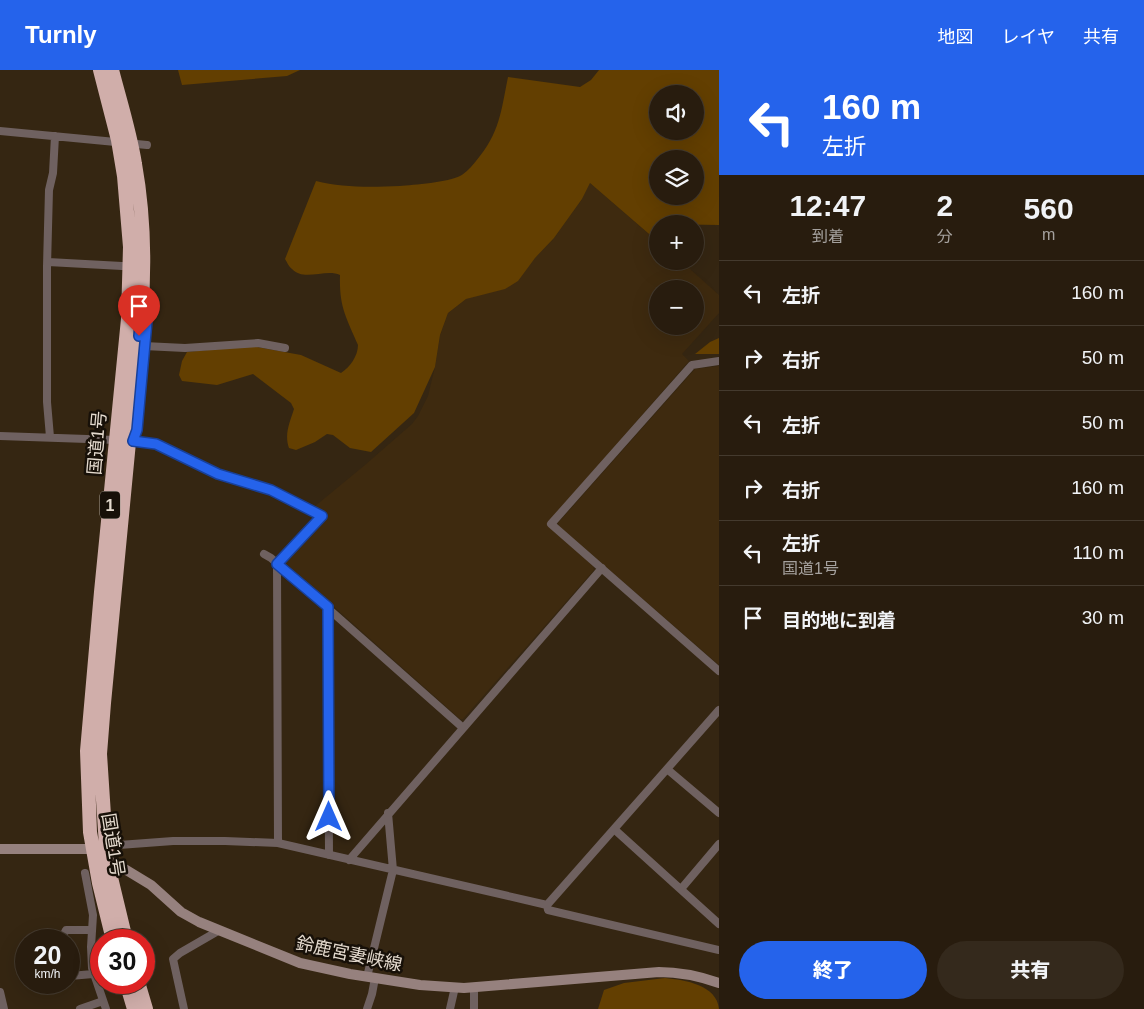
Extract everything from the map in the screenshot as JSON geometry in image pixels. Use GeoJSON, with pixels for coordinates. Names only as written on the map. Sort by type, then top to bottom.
{"type":"FeatureCollection","features":[{"type":"Feature","properties":{"kind":"highway","name":"国道1号"},"geometry":{"type":"LineString","coordinates":[[100,70],[118,140],[124,176],[130,247],[126,441],[100,592],[87,751],[87,790],[92,849],[111,929]]}},
{"type":"Feature","properties":{"kind":"highway","name":"国道1号"},"geometry":{"type":"LineString","coordinates":[[112,70],[130,142],[139,189],[143,247],[142,299],[126,441],[100,754],[107,861],[123,929]]}},
{"type":"Feature","properties":{"kind":"highway"},"geometry":{"type":"LineString","coordinates":[[130,994],[134,1009]]}},
{"type":"Feature","properties":{"kind":"highway"},"geometry":{"type":"LineString","coordinates":[[142,994],[146,1009]]}},
{"type":"Feature","properties":{"kind":"main road"},"geometry":{"type":"LineString","coordinates":[[0,849],[92,849]]}},
{"type":"Feature","properties":{"kind":"main road","name":"鈴鹿宮妻峡線"},"geometry":{"type":"LineString","coordinates":[[92,849],[107,861],[151,885],[190,918],[300,963],[420,985],[455,987],[659,972],[695,975],[719,983]]}},
{"type":"Feature","properties":{"kind":"street"},"geometry":{"type":"LineString","coordinates":[[0,131],[147,145]]}},
{"type":"Feature","properties":{"kind":"street"},"geometry":{"type":"LineString","coordinates":[[50,437],[47,402],[49,190],[53,173],[55,136]]}},
{"type":"Feature","properties":{"kind":"street"},"geometry":{"type":"LineString","coordinates":[[48,262],[122,266]]}},
{"type":"Feature","properties":{"kind":"street"},"geometry":{"type":"LineString","coordinates":[[126,441],[137,430],[147,321],[142,299]]}},
{"type":"Feature","properties":{"kind":"street"},"geometry":{"type":"LineString","coordinates":[[144,346],[185,348],[258,343],[285,348]]}},
{"type":"Feature","properties":{"kind":"street"},"geometry":{"type":"LineString","coordinates":[[719,361],[692,365],[551,524],[719,671]]}},
{"type":"Feature","properties":{"kind":"street"},"geometry":{"type":"LineString","coordinates":[[0,436],[50,437],[156,444],[218,474],[271,490],[322,516],[277,564],[278,843]]}},
{"type":"Feature","properties":{"kind":"street"},"geometry":{"type":"LineString","coordinates":[[264,554],[328,607],[462,727]]}},
{"type":"Feature","properties":{"kind":"street"},"geometry":{"type":"LineString","coordinates":[[349,860],[462,727],[602,568]]}},
{"type":"Feature","properties":{"kind":"street"},"geometry":{"type":"LineString","coordinates":[[328,607],[329,855]]}},
{"type":"Feature","properties":{"kind":"street"},"geometry":{"type":"LineString","coordinates":[[547,905],[719,710]]}},
{"type":"Feature","properties":{"kind":"street"},"geometry":{"type":"LineString","coordinates":[[667,769],[719,813]]}},
{"type":"Feature","properties":{"kind":"street"},"geometry":{"type":"LineString","coordinates":[[367,1009],[372,994],[371,977],[393,870],[388,813]]}},
{"type":"Feature","properties":{"kind":"street"},"geometry":{"type":"LineString","coordinates":[[614,829],[719,924]]}},
{"type":"Feature","properties":{"kind":"street"},"geometry":{"type":"LineString","coordinates":[[119,844],[182,841],[278,843],[547,905]]}},
{"type":"Feature","properties":{"kind":"street"},"geometry":{"type":"LineString","coordinates":[[680,889],[719,844]]}},
{"type":"Feature","properties":{"kind":"street"},"geometry":{"type":"LineString","coordinates":[[85,873],[93,915],[92,929]]}},
{"type":"Feature","properties":{"kind":"street"},"geometry":{"type":"LineString","coordinates":[[547,905],[548,910],[719,950]]}},
{"type":"Feature","properties":{"kind":"street"},"geometry":{"type":"LineString","coordinates":[[184,1009],[173,959],[218,931]]}},
{"type":"Feature","properties":{"kind":"street"},"geometry":{"type":"LineString","coordinates":[[450,1009],[455,987]]}},
{"type":"Feature","properties":{"kind":"street"},"geometry":{"type":"LineString","coordinates":[[474,987],[474,1009]]}},
{"type":"Feature","properties":{"kind":"street"},"geometry":{"type":"LineString","coordinates":[[0,992],[4,1009]]}},
{"type":"Feature","properties":{"kind":"street"},"geometry":{"type":"LineString","coordinates":[[80,1009],[104,1005]]}},
{"type":"Feature","properties":{"kind":"shaded area"},"geometry":{"type":"Polygon","coordinates":[[[178,70],[300,70],[287,76],[182,85],[178,70]]]}},
{"type":"Feature","properties":{"kind":"shaded area"},"geometry":{"type":"Polygon","coordinates":[[[599,70],[719,70],[719,225],[704,225],[704,215],[649,215],[649,234],[590,183],[582,199],[554,238],[535,258],[518,281],[505,289],[466,299],[448,313],[440,335],[435,367],[414,413],[371,452],[350,448],[333,435],[327,434],[315,442],[296,450],[289,448],[287,433],[294,409],[291,403],[253,374],[217,385],[182,381],[179,375],[182,361],[187,352],[251,346],[301,355],[341,373],[353,361],[358,345],[342,304],[340,275],[334,273],[309,275],[297,273],[285,259],[316,181],[347,186],[379,187],[440,182],[455,178],[471,167],[490,141],[501,111],[508,77],[580,87],[591,80],[599,70]]]}},
{"type":"Feature","properties":{"kind":"shaded area"},"geometry":{"type":"Polygon","coordinates":[[[590,183],[649,234],[649,270],[691,270],[702,280],[649,280],[649,335],[699,335],[682,354],[689,361],[547,524],[593,566],[594,570],[463,719],[460,719],[286,564],[286,560],[327,515],[314,507],[412,424],[418,416],[428,396],[440,335],[448,313],[466,299],[477,295],[535,258],[554,238],[582,199],[590,183]]]}},
{"type":"Feature","properties":{"kind":"shaded area"},"geometry":{"type":"Polygon","coordinates":[[[704,282],[719,295],[719,313],[704,330],[704,282]]]}},
{"type":"Feature","properties":{"kind":"shaded area"},"geometry":{"type":"Polygon","coordinates":[[[719,338],[719,354],[695,354],[710,342],[719,338]]]}},
{"type":"Feature","properties":{"kind":"shaded area"},"geometry":{"type":"Polygon","coordinates":[[[719,366],[719,665],[559,526],[558,523],[695,369],[719,366]]]}},
{"type":"Feature","properties":{"kind":"shaded area"},"geometry":{"type":"Polygon","coordinates":[[[665,978],[690,982],[706,989],[713,994],[719,1009],[598,1009],[604,990],[624,983],[665,978]]]}},
{"type":"Feature","properties":{"kind":"route"},"geometry":{"type":"LineString","coordinates":[[139,336],[142,299],[147,321],[137,430],[133,441],[156,444],[218,474],[271,490],[322,516],[277,564],[328,607],[329,817]]}}]}
